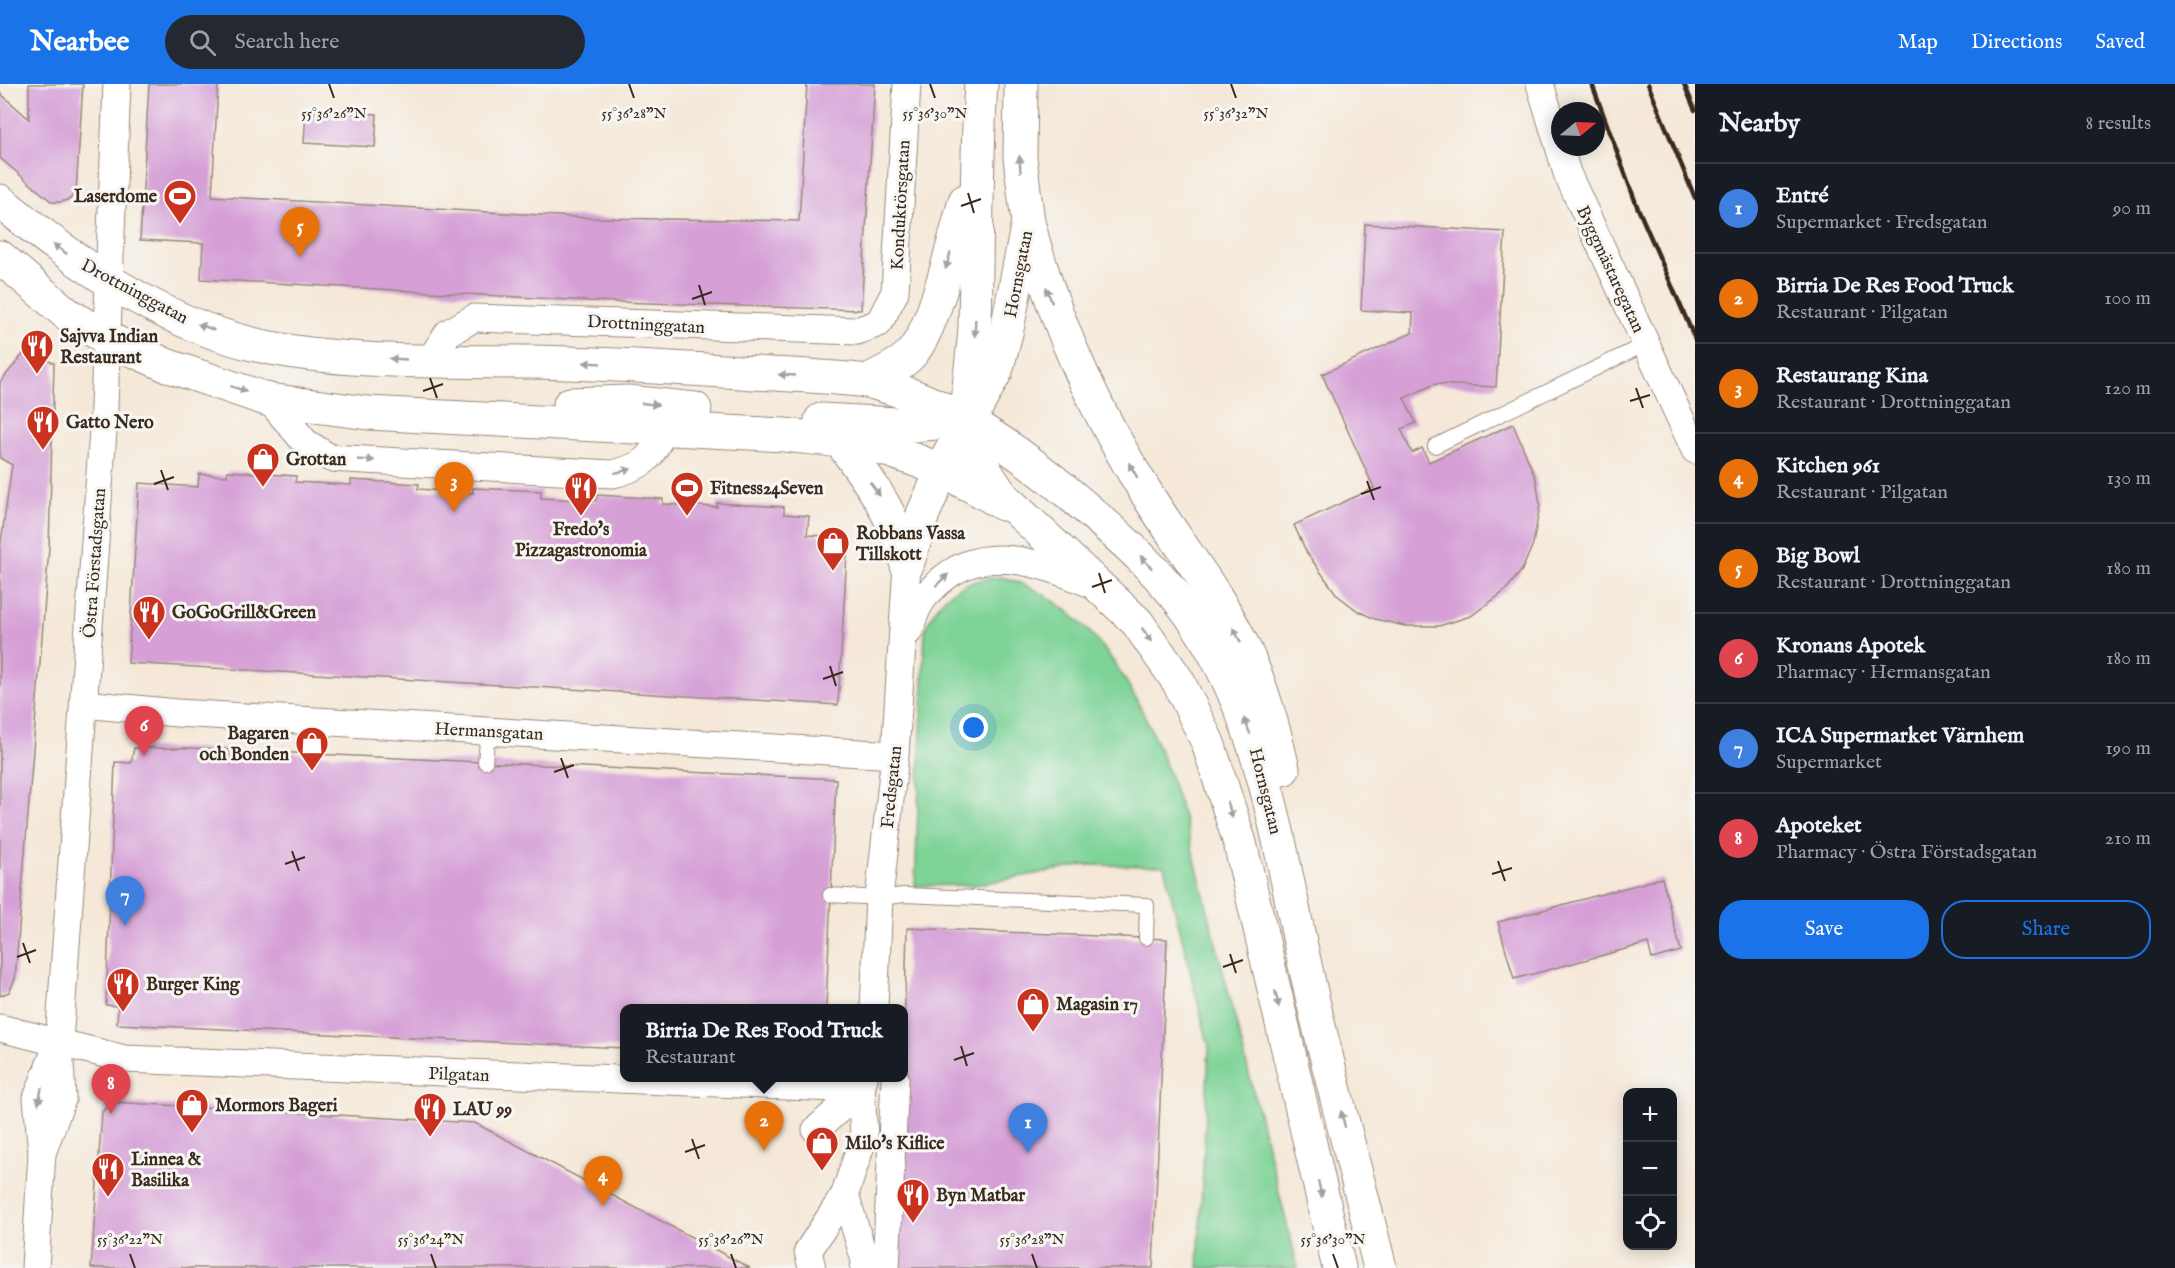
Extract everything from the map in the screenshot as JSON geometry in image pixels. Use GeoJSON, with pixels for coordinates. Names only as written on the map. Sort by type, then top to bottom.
{"type":"FeatureCollection","features":[{"type":"Feature","properties":{"kind":"main road","name":"Hornsgatan"},"geometry":{"type":"LineString","coordinates":[[981,84],[976,165],[975,326],[968,420],[979,456],[993,484],[1004,498],[1137,622],[1178,681],[1199,722],[1217,769],[1245,864],[1339,1268]]}},
{"type":"Feature","properties":{"kind":"main road","name":"Hornsgatan"},"geometry":{"type":"LineString","coordinates":[[968,420],[996,371],[1007,329],[1028,222],[1020,158],[1021,84]]}},
{"type":"Feature","properties":{"kind":"main road"},"geometry":{"type":"LineString","coordinates":[[940,470],[900,406],[867,381],[909,356],[921,342],[934,308],[976,165]]}},
{"type":"Feature","properties":{"kind":"main road","name":"Drottninggatan"},"geometry":{"type":"LineString","coordinates":[[0,201],[77,261],[110,280],[171,314],[252,344],[316,354],[430,360],[590,363],[867,381]]}},
{"type":"Feature","properties":{"kind":"main road"},"geometry":{"type":"LineString","coordinates":[[1028,222],[1050,298],[1094,398],[1149,498],[1239,636],[1260,689],[1276,737],[1288,789],[1302,903],[1305,967]]}},
{"type":"Feature","properties":{"kind":"main road"},"geometry":{"type":"LineString","coordinates":[[0,257],[67,315],[106,338],[166,365],[269,400],[368,413],[785,435],[841,442],[889,450],[940,470],[974,485],[1030,521]]}},
{"type":"Feature","properties":{"kind":"main road","name":"Hornsgatan"},"geometry":{"type":"LineString","coordinates":[[867,381],[905,391],[968,420],[1029,460],[1136,551],[1175,593],[1203,634],[1235,695],[1255,744],[1280,843],[1305,967],[1380,1268]]}},
{"type":"Feature","properties":{"kind":"main road"},"geometry":{"type":"LineString","coordinates":[[467,418],[569,404],[628,402],[914,426],[968,420]]}},
{"type":"Feature","properties":{"kind":"main road"},"geometry":{"type":"LineString","coordinates":[[907,565],[940,470],[968,420]]}},
{"type":"Feature","properties":{"kind":"main road"},"geometry":{"type":"LineString","coordinates":[[841,442],[884,502],[894,521],[907,565]]}},
{"type":"Feature","properties":{"kind":"main road"},"geometry":{"type":"LineString","coordinates":[[940,470],[953,463],[979,456],[1029,460]]}},
{"type":"Feature","properties":{"kind":"street","name":"Östra Förstadsgatan"},"geometry":{"type":"LineString","coordinates":[[35,1268],[42,1153],[37,1098],[58,1042],[103,431],[117,84]]}},
{"type":"Feature","properties":{"kind":"street","name":"Konduktörsgatan"},"geometry":{"type":"LineString","coordinates":[[879,323],[895,292],[907,84]]}},
{"type":"Feature","properties":{"kind":"street","name":"Byggmästaregatan"},"geometry":{"type":"LineString","coordinates":[[1540,84],[1567,174],[1695,450]]}},
{"type":"Feature","properties":{"kind":"street","name":"Drottninggatan"},"geometry":{"type":"LineString","coordinates":[[430,360],[448,333],[474,318],[857,331],[879,323]]}},
{"type":"Feature","properties":{"kind":"street"},"geometry":{"type":"LineString","coordinates":[[269,400],[305,442],[330,458],[613,474],[636,468],[654,453],[664,428]]}},
{"type":"Feature","properties":{"kind":"street"},"geometry":{"type":"LineString","coordinates":[[902,647],[921,601],[947,574],[978,561],[1009,557],[1048,566],[1107,592]]}},
{"type":"Feature","properties":{"kind":"street","name":"Fredsgatan"},"geometry":{"type":"LineString","coordinates":[[874,1004],[879,898],[895,755],[907,565]]}},
{"type":"Feature","properties":{"kind":"street","name":"Hermansgatan"},"geometry":{"type":"LineString","coordinates":[[84,704],[177,713],[895,755]]}},
{"type":"Feature","properties":{"kind":"street","name":"Pilgatan"},"geometry":{"type":"LineString","coordinates":[[0,1028],[125,1059],[620,1074]]}},
{"type":"Feature","properties":{"kind":"street"},"geometry":{"type":"LineString","coordinates":[[816,1130],[860,1082]]}},
{"type":"Feature","properties":{"kind":"street"},"geometry":{"type":"LineString","coordinates":[[812,1268],[808,1251],[845,1194],[864,1136],[861,1082]]}},
{"type":"Feature","properties":{"kind":"street"},"geometry":{"type":"LineString","coordinates":[[886,1268],[895,1082]]}},
{"type":"Feature","properties":{"kind":"street"},"geometry":{"type":"LineString","coordinates":[[845,1194],[866,1264],[864,1268]]}},
{"type":"Feature","properties":{"kind":"lane"},"geometry":{"type":"LineString","coordinates":[[1435,446],[1646,344]]}},
{"type":"Feature","properties":{"kind":"lane"},"geometry":{"type":"LineString","coordinates":[[485,762],[488,731]]}},
{"type":"Feature","properties":{"kind":"lane"},"geometry":{"type":"LineString","coordinates":[[830,895],[879,898],[904,895],[1147,905],[1146,938]]}},
{"type":"Feature","properties":{"kind":"green space"},"geometry":{"type":"Polygon","coordinates":[[[1002,577],[1039,592],[1071,614],[1099,643],[1122,675],[1143,711],[1160,749],[1186,824],[1298,1268],[1198,1268],[1209,1047],[1164,866],[1084,865],[974,885],[915,886],[925,630],[938,606],[954,590],[976,581],[1002,577]]]}},
{"type":"Feature","properties":{"kind":"building"},"geometry":{"type":"Polygon","coordinates":[[[29,84],[83,84],[76,192],[70,199],[61,202],[52,202],[0,158],[0,93],[29,119],[29,84]]]}},
{"type":"Feature","properties":{"kind":"building"},"geometry":{"type":"Polygon","coordinates":[[[149,84],[218,84],[212,196],[592,218],[799,221],[807,84],[875,84],[861,310],[587,301],[201,279],[203,243],[140,240],[149,84]]]}},
{"type":"Feature","properties":{"kind":"building"},"geometry":{"type":"Polygon","coordinates":[[[306,111],[377,114],[375,147],[304,143],[306,111]]]}},
{"type":"Feature","properties":{"kind":"building"},"geometry":{"type":"Polygon","coordinates":[[[1365,224],[1505,232],[1496,387],[1435,384],[1404,398],[1416,423],[1401,429],[1412,453],[1422,448],[1429,462],[1513,424],[1536,479],[1540,505],[1533,544],[1522,570],[1505,591],[1471,616],[1439,626],[1405,626],[1375,619],[1358,611],[1337,595],[1307,553],[1294,525],[1374,488],[1322,374],[1412,333],[1413,313],[1361,310],[1365,224]]]}},
{"type":"Feature","properties":{"kind":"building"},"geometry":{"type":"Polygon","coordinates":[[[25,352],[54,363],[49,548],[15,979],[9,992],[0,996],[0,549],[12,465],[0,458],[0,382],[25,352]]]}},
{"type":"Feature","properties":{"kind":"building"},"geometry":{"type":"Polygon","coordinates":[[[228,471],[296,476],[295,482],[351,485],[351,480],[419,484],[418,489],[473,493],[473,488],[541,491],[541,498],[596,501],[597,495],[663,499],[663,504],[717,507],[717,503],[784,507],[784,514],[809,516],[807,535],[848,537],[838,705],[128,663],[139,483],[198,487],[199,474],[227,476],[228,471]]]}},
{"type":"Feature","properties":{"kind":"building"},"geometry":{"type":"Polygon","coordinates":[[[134,748],[190,748],[836,779],[826,1004],[620,1004],[620,1048],[117,1024],[118,1006],[106,1005],[115,762],[131,763],[134,748]]]}},
{"type":"Feature","properties":{"kind":"building"},"geometry":{"type":"Polygon","coordinates":[[[1662,878],[1681,951],[1652,959],[1648,943],[1514,979],[1498,922],[1662,878]]]}},
{"type":"Feature","properties":{"kind":"building"},"geometry":{"type":"Polygon","coordinates":[[[907,928],[1167,939],[1153,1268],[893,1268],[903,1082],[908,1082],[908,1004],[905,1004],[907,928]]]}},
{"type":"Feature","properties":{"kind":"building"},"geometry":{"type":"Polygon","coordinates":[[[111,1102],[475,1123],[750,1268],[91,1268],[102,1112],[111,1102]]]}},
{"type":"Feature","properties":{"kind":"railway"},"geometry":{"type":"LineString","coordinates":[[1592,84],[1637,206],[1695,339]]}},
{"type":"Feature","properties":{"kind":"railway"},"geometry":{"type":"LineString","coordinates":[[1648,84],[1695,198]]}},
{"type":"Feature","properties":{"kind":"railway"},"geometry":{"type":"LineString","coordinates":[[1684,84],[1695,110]]}},
{"type":"Feature","properties":{"kind":"place","name":"Laserdome"},"geometry":{"type":"Point","coordinates":[180,225]}},
{"type":"Feature","properties":{"kind":"place","name":"Big Bowl"},"geometry":{"type":"Point","coordinates":[300,257]}},
{"type":"Feature","properties":{"kind":"place","name":"Sajvva Indian Restaurant"},"geometry":{"type":"Point","coordinates":[37,375]}},
{"type":"Feature","properties":{"kind":"place","name":"Gatto Nero"},"geometry":{"type":"Point","coordinates":[43,451]}},
{"type":"Feature","properties":{"kind":"place","name":"Grottan"},"geometry":{"type":"Point","coordinates":[263,488]}},
{"type":"Feature","properties":{"kind":"place","name":"Restaurang Kina"},"geometry":{"type":"Point","coordinates":[454,512]}},
{"type":"Feature","properties":{"kind":"place","name":"Fredo's Pizzagastronomia"},"geometry":{"type":"Point","coordinates":[581,517]}},
{"type":"Feature","properties":{"kind":"place","name":"Fitness24Seven"},"geometry":{"type":"Point","coordinates":[687,517]}},
{"type":"Feature","properties":{"kind":"place","name":"Robbans Vassa Tillskott"},"geometry":{"type":"Point","coordinates":[833,572]}},
{"type":"Feature","properties":{"kind":"place","name":"GoGoGrill&Green"},"geometry":{"type":"Point","coordinates":[149,641]}},
{"type":"Feature","properties":{"kind":"place","name":"Kronans Apotek"},"geometry":{"type":"Point","coordinates":[144,756]}},
{"type":"Feature","properties":{"kind":"place","name":"Bagaren och Bonden"},"geometry":{"type":"Point","coordinates":[312,772]}},
{"type":"Feature","properties":{"kind":"place","name":"ICA Supermarket Värnhem"},"geometry":{"type":"Point","coordinates":[125,926]}},
{"type":"Feature","properties":{"kind":"place","name":"Burger King"},"geometry":{"type":"Point","coordinates":[123,1013]}},
{"type":"Feature","properties":{"kind":"place","name":"Magasin 17"},"geometry":{"type":"Point","coordinates":[1033,1033]}},
{"type":"Feature","properties":{"kind":"place","name":"Apoteket"},"geometry":{"type":"Point","coordinates":[111,1114]}},
{"type":"Feature","properties":{"kind":"place","name":"Mormors Bageri"},"geometry":{"type":"Point","coordinates":[192,1134]}},
{"type":"Feature","properties":{"kind":"place","name":"LAU 99"},"geometry":{"type":"Point","coordinates":[430,1138]}},
{"type":"Feature","properties":{"kind":"place","name":"Birria De Res Food Truck"},"geometry":{"type":"Point","coordinates":[764,1151]}},
{"type":"Feature","properties":{"kind":"place","name":"Entré"},"geometry":{"type":"Point","coordinates":[1028,1153]}},
{"type":"Feature","properties":{"kind":"place","name":"Milo's Kiflice"},"geometry":{"type":"Point","coordinates":[822,1172]}},
{"type":"Feature","properties":{"kind":"place","name":"Linnea & Basilika"},"geometry":{"type":"Point","coordinates":[108,1198]}},
{"type":"Feature","properties":{"kind":"place","name":"Kitchen 961"},"geometry":{"type":"Point","coordinates":[603,1206]}},
{"type":"Feature","properties":{"kind":"place","name":"Byn Matbar"},"geometry":{"type":"Point","coordinates":[913,1224]}}]}
